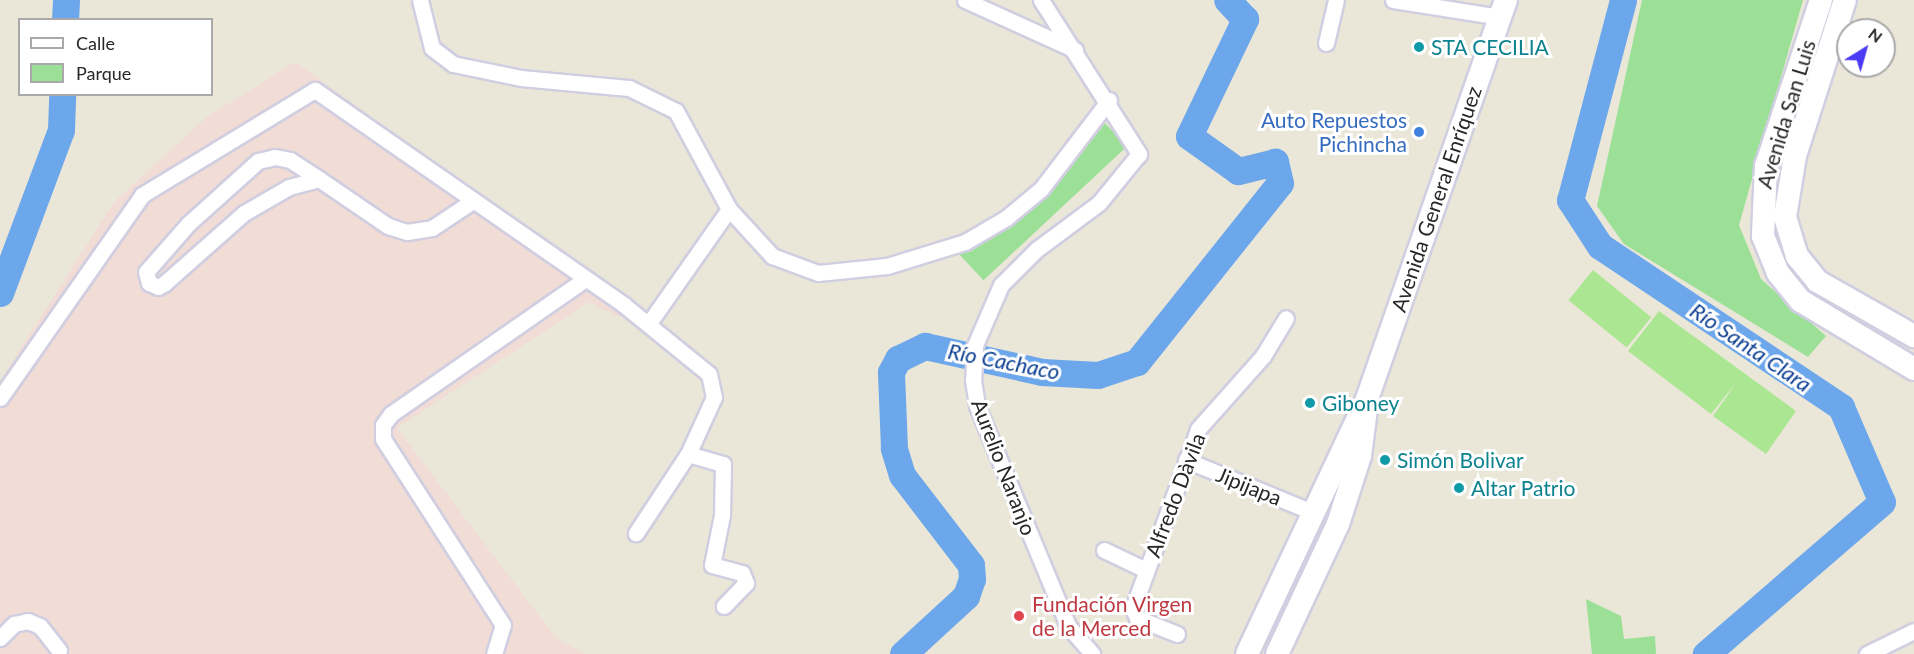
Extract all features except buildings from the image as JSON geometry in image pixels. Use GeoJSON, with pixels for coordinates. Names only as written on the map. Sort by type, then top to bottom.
{"type":"FeatureCollection","features":[{"type":"Feature","properties":{"kind":"main road","name":"Avenida San Luis"},"geometry":{"type":"LineString","coordinates":[[1821,0],[1766,166],[1763,236],[1778,273],[1801,301],[1914,369]]}},
{"type":"Feature","properties":{"kind":"main road","name":"Avenida San Luis"},"geometry":{"type":"LineString","coordinates":[[1845,0],[1795,156],[1785,217],[1797,256],[1817,281],[1914,336]]}},
{"type":"Feature","properties":{"kind":"main road","name":"Avenida General Enríquez"},"geometry":{"type":"LineString","coordinates":[[1247,654],[1367,399],[1503,8]]}},
{"type":"Feature","properties":{"kind":"main road","name":"Avenida General Enríquez"},"geometry":{"type":"LineString","coordinates":[[1277,654],[1308,595],[1352,484],[1367,399]]}},
{"type":"Feature","properties":{"kind":"street"},"geometry":{"type":"LineString","coordinates":[[420,0],[432,48],[453,64],[520,78],[629,88],[676,111],[729,209],[772,256],[796,266],[841,274],[886,266],[965,242],[1006,218],[1041,189],[1109,100]]}},
{"type":"Feature","properties":{"kind":"street"},"geometry":{"type":"LineString","coordinates":[[965,0],[1077,51]]}},
{"type":"Feature","properties":{"kind":"street","name":"Aurelio Naranjo"},"geometry":{"type":"LineString","coordinates":[[1041,0],[1109,100],[1139,154],[1099,203],[1037,249],[1001,285],[975,345],[973,380],[977,406],[1068,626],[1092,654]]}},
{"type":"Feature","properties":{"kind":"street"},"geometry":{"type":"LineString","coordinates":[[1326,44],[1336,0]]}},
{"type":"Feature","properties":{"kind":"street"},"geometry":{"type":"LineString","coordinates":[[1393,0],[1503,8]]}},
{"type":"Feature","properties":{"kind":"street"},"geometry":{"type":"LineString","coordinates":[[0,398],[142,195],[304,93],[326,94],[471,202],[649,323],[709,374],[714,397],[688,454],[636,533]]}},
{"type":"Feature","properties":{"kind":"street"},"geometry":{"type":"LineString","coordinates":[[319,179],[289,187],[244,213],[165,283],[158,287],[149,283],[146,272],[188,224],[258,161],[290,160],[319,179],[388,226],[407,232],[432,228],[471,202]]}},
{"type":"Feature","properties":{"kind":"street"},"geometry":{"type":"LineString","coordinates":[[649,323],[729,209]]}},
{"type":"Feature","properties":{"kind":"street"},"geometry":{"type":"LineString","coordinates":[[494,654],[503,625],[383,439],[383,424],[391,414],[585,279]]}},
{"type":"Feature","properties":{"kind":"street","name":"Alfredo Dàvila"},"geometry":{"type":"LineString","coordinates":[[1177,634],[1132,614],[1146,570],[1197,429],[1263,356],[1286,318]]}},
{"type":"Feature","properties":{"kind":"street"},"geometry":{"type":"LineString","coordinates":[[688,454],[723,464],[722,514],[712,565],[742,573],[746,583],[724,606]]}},
{"type":"Feature","properties":{"kind":"street","name":"Jipijapa"},"geometry":{"type":"LineString","coordinates":[[1186,460],[1312,512]]}},
{"type":"Feature","properties":{"kind":"street"},"geometry":{"type":"LineString","coordinates":[[1104,550],[1146,570]]}},
{"type":"Feature","properties":{"kind":"street"},"geometry":{"type":"LineString","coordinates":[[0,638],[14,624],[28,621],[40,626],[59,653]]}},
{"type":"Feature","properties":{"kind":"street"},"geometry":{"type":"LineString","coordinates":[[1867,654],[1914,631]]}},
{"type":"Feature","properties":{"kind":"shaded area"},"geometry":{"type":"Polygon","coordinates":[[[295,62],[633,305],[619,317],[589,302],[397,428],[556,638],[585,654],[0,654],[0,381],[114,202],[207,117],[295,62]]]}},
{"type":"Feature","properties":{"kind":"green space"},"geometry":{"type":"Polygon","coordinates":[[[1642,0],[1803,0],[1739,225],[1761,279],[1826,336],[1808,357],[1624,244],[1597,206],[1642,0]]]}},
{"type":"Feature","properties":{"kind":"green space"},"geometry":{"type":"Polygon","coordinates":[[[1103,121],[1127,147],[984,280],[960,255],[1103,121]]]}},
{"type":"Feature","properties":{"kind":"green space"},"geometry":{"type":"Polygon","coordinates":[[[1593,270],[1651,317],[1627,348],[1568,300],[1593,270]]]}},
{"type":"Feature","properties":{"kind":"green space"},"geometry":{"type":"Polygon","coordinates":[[[1659,311],[1796,411],[1766,454],[1713,416],[1736,383],[1711,414],[1628,351],[1659,311]]]}},
{"type":"Feature","properties":{"kind":"green space"},"geometry":{"type":"Polygon","coordinates":[[[1586,599],[1621,616],[1624,639],[1655,636],[1656,654],[1592,654],[1586,599]]]}},
{"type":"Feature","properties":{"kind":"waterway"},"geometry":{"type":"LineString","coordinates":[[65,18],[66,0]]}},
{"type":"Feature","properties":{"kind":"waterway","name":"Río Cachaco"},"geometry":{"type":"LineString","coordinates":[[903,654],[966,596],[972,579],[971,565],[902,475],[894,448],[891,372],[898,359],[925,346],[1042,372],[1098,375],[1137,362],[1280,183],[1275,162],[1238,171],[1189,136],[1245,19],[1227,0]]}},
{"type":"Feature","properties":{"kind":"waterway","name":"Río Santa Clara"},"geometry":{"type":"LineString","coordinates":[[1623,0],[1570,200],[1600,246],[1841,407],[1882,502],[1706,654]]}},
{"type":"Feature","properties":{"kind":"waterway"},"geometry":{"type":"LineString","coordinates":[[0,293],[61,130],[62,96]]}},
{"type":"Feature","properties":{"kind":"place","name":"STA CECILIA"},"geometry":{"type":"Point","coordinates":[1419,47]}},
{"type":"Feature","properties":{"kind":"place","name":"Auto Repuestos Pichincha"},"geometry":{"type":"Point","coordinates":[1419,132]}},
{"type":"Feature","properties":{"kind":"place","name":"Giboney"},"geometry":{"type":"Point","coordinates":[1310,403]}},
{"type":"Feature","properties":{"kind":"place","name":"Simón Bolivar"},"geometry":{"type":"Point","coordinates":[1385,460]}},
{"type":"Feature","properties":{"kind":"place","name":"Altar Patrio"},"geometry":{"type":"Point","coordinates":[1459,488]}},
{"type":"Feature","properties":{"kind":"place","name":"Fundación Virgen de la Merced"},"geometry":{"type":"Point","coordinates":[1019,616]}}]}
